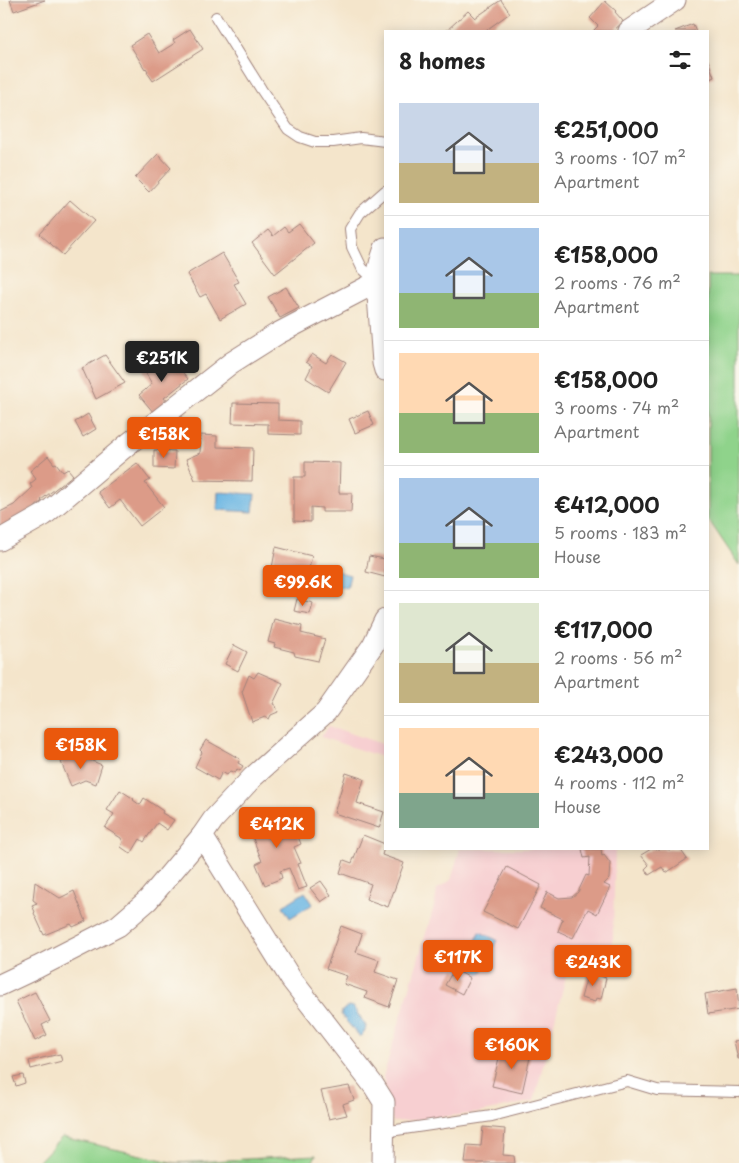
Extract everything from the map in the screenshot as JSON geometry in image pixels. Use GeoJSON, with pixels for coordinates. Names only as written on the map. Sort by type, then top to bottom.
{"type":"FeatureCollection","features":[{"type":"Feature","properties":{"kind":"street"},"geometry":{"type":"LineString","coordinates":[[630,30],[675,0]]}},
{"type":"Feature","properties":{"kind":"street"},"geometry":{"type":"LineString","coordinates":[[384,251],[377,273],[384,366]]}},
{"type":"Feature","properties":{"kind":"street"},"geometry":{"type":"LineString","coordinates":[[0,540],[44,516],[127,445],[231,363],[277,334],[377,282]]}},
{"type":"Feature","properties":{"kind":"street"},"geometry":{"type":"LineString","coordinates":[[0,985],[118,926],[148,900],[214,820],[253,777],[326,712],[379,646],[384,624]]}},
{"type":"Feature","properties":{"kind":"street"},"geometry":{"type":"LineString","coordinates":[[202,836],[292,979],[374,1086],[384,1102],[383,1163]]}},
{"type":"Feature","properties":{"kind":"lane"},"geometry":{"type":"LineString","coordinates":[[216,17],[288,129],[300,138],[315,142],[334,142],[361,138],[384,141]]}},
{"type":"Feature","properties":{"kind":"lane"},"geometry":{"type":"LineString","coordinates":[[377,282],[362,268],[352,247],[350,229],[360,213],[384,192]]}},
{"type":"Feature","properties":{"kind":"lane"},"geometry":{"type":"LineString","coordinates":[[383,1132],[492,1116],[627,1081],[657,1090],[739,1092]]}},
{"type":"Feature","properties":{"kind":"shaded area"},"geometry":{"type":"Polygon","coordinates":[[[329,726],[384,745],[384,758],[321,737],[329,726]]]}},
{"type":"Feature","properties":{"kind":"shaded area"},"geometry":{"type":"Polygon","coordinates":[[[460,850],[615,850],[612,977],[573,949],[534,1101],[478,1113],[393,1122],[383,1077],[435,903],[437,889],[451,880],[460,850]]]}},
{"type":"Feature","properties":{"kind":"green space"},"geometry":{"type":"Polygon","coordinates":[[[709,276],[739,276],[739,565],[709,520],[709,276]]]}},
{"type":"Feature","properties":{"kind":"green space"},"geometry":{"type":"Polygon","coordinates":[[[62,1137],[176,1163],[37,1163],[62,1137]]]}},
{"type":"Feature","properties":{"kind":"green space"},"geometry":{"type":"Polygon","coordinates":[[[316,1155],[312,1163],[176,1163],[316,1155]]]}},
{"type":"Feature","properties":{"kind":"water"},"geometry":{"type":"Polygon","coordinates":[[[218,492],[255,494],[253,512],[217,510],[218,492]]]}},
{"type":"Feature","properties":{"kind":"water"},"geometry":{"type":"Polygon","coordinates":[[[325,568],[350,575],[347,588],[321,582],[320,575],[325,568]]]}},
{"type":"Feature","properties":{"kind":"water"},"geometry":{"type":"Polygon","coordinates":[[[305,892],[313,904],[290,918],[283,906],[305,892]]]}},
{"type":"Feature","properties":{"kind":"water"},"geometry":{"type":"Polygon","coordinates":[[[480,932],[497,940],[481,974],[464,966],[480,932]]]}},
{"type":"Feature","properties":{"kind":"water"},"geometry":{"type":"Polygon","coordinates":[[[348,1006],[353,1007],[366,1026],[365,1031],[360,1037],[341,1015],[342,1011],[348,1006]]]}},
{"type":"Feature","properties":{"kind":"building"},"geometry":{"type":"Polygon","coordinates":[[[10,0],[45,0],[14,11],[10,0]]]}},
{"type":"Feature","properties":{"kind":"building"},"geometry":{"type":"Polygon","coordinates":[[[501,0],[510,13],[486,30],[447,30],[468,11],[475,18],[501,0]]]}},
{"type":"Feature","properties":{"kind":"building"},"geometry":{"type":"Polygon","coordinates":[[[605,1],[616,11],[623,22],[614,30],[594,30],[598,26],[590,18],[605,1]]]}},
{"type":"Feature","properties":{"kind":"building"},"geometry":{"type":"Polygon","coordinates":[[[693,24],[696,30],[678,30],[693,24]]]}},
{"type":"Feature","properties":{"kind":"building"},"geometry":{"type":"Polygon","coordinates":[[[190,29],[203,49],[153,81],[130,45],[147,34],[159,53],[175,43],[173,40],[190,29]]]}},
{"type":"Feature","properties":{"kind":"building"},"geometry":{"type":"Polygon","coordinates":[[[709,63],[714,77],[709,80],[709,63]]]}},
{"type":"Feature","properties":{"kind":"building"},"geometry":{"type":"Polygon","coordinates":[[[158,154],[171,168],[149,192],[135,178],[158,154]]]}},
{"type":"Feature","properties":{"kind":"building"},"geometry":{"type":"Polygon","coordinates":[[[70,200],[94,221],[63,255],[40,234],[70,200]]]}},
{"type":"Feature","properties":{"kind":"building"},"geometry":{"type":"Polygon","coordinates":[[[299,224],[314,243],[275,274],[252,243],[268,230],[273,236],[284,227],[288,232],[299,224]]]}},
{"type":"Feature","properties":{"kind":"building"},"geometry":{"type":"Polygon","coordinates":[[[222,253],[239,282],[234,284],[246,304],[220,319],[206,294],[200,297],[187,274],[222,253]]]}},
{"type":"Feature","properties":{"kind":"building"},"geometry":{"type":"Polygon","coordinates":[[[286,287],[299,308],[280,318],[268,297],[286,287]]]}},
{"type":"Feature","properties":{"kind":"building"},"geometry":{"type":"Polygon","coordinates":[[[312,354],[326,363],[332,354],[346,362],[328,392],[306,378],[312,366],[306,362],[312,354]]]}},
{"type":"Feature","properties":{"kind":"building"},"geometry":{"type":"Polygon","coordinates":[[[105,355],[125,383],[96,399],[82,368],[105,355]]]}},
{"type":"Feature","properties":{"kind":"building"},"geometry":{"type":"Polygon","coordinates":[[[160,358],[165,365],[172,359],[188,379],[164,398],[167,402],[154,413],[139,395],[152,384],[144,370],[160,358]]]}},
{"type":"Feature","properties":{"kind":"building"},"geometry":{"type":"Polygon","coordinates":[[[233,403],[278,404],[278,420],[300,421],[300,435],[268,434],[268,424],[232,423],[233,403]]]}},
{"type":"Feature","properties":{"kind":"building"},"geometry":{"type":"Polygon","coordinates":[[[368,411],[374,425],[355,433],[349,419],[368,411]]]}},
{"type":"Feature","properties":{"kind":"building"},"geometry":{"type":"Polygon","coordinates":[[[88,414],[96,429],[83,437],[75,422],[88,414]]]}},
{"type":"Feature","properties":{"kind":"building"},"geometry":{"type":"Polygon","coordinates":[[[201,435],[217,436],[217,447],[253,448],[252,481],[195,480],[186,459],[200,453],[201,435]]]}},
{"type":"Feature","properties":{"kind":"building"},"geometry":{"type":"Polygon","coordinates":[[[154,450],[175,451],[174,469],[154,468],[154,450]]]}},
{"type":"Feature","properties":{"kind":"building"},"geometry":{"type":"Polygon","coordinates":[[[48,456],[63,472],[68,469],[73,475],[41,500],[23,518],[0,529],[0,512],[14,505],[32,488],[30,484],[36,479],[30,471],[48,456]]]}},
{"type":"Feature","properties":{"kind":"building"},"geometry":{"type":"Polygon","coordinates":[[[305,462],[340,463],[339,493],[352,493],[351,512],[322,512],[322,508],[311,507],[311,522],[294,521],[294,477],[305,477],[305,462]]]}},
{"type":"Feature","properties":{"kind":"building"},"geometry":{"type":"Polygon","coordinates":[[[137,463],[150,480],[145,483],[164,507],[140,526],[120,500],[110,508],[98,492],[137,463]]]}},
{"type":"Feature","properties":{"kind":"building"},"geometry":{"type":"Polygon","coordinates":[[[276,547],[312,556],[306,581],[271,573],[276,547]]]}},
{"type":"Feature","properties":{"kind":"building"},"geometry":{"type":"Polygon","coordinates":[[[369,556],[384,559],[384,577],[366,572],[369,556]]]}},
{"type":"Feature","properties":{"kind":"building"},"geometry":{"type":"Polygon","coordinates":[[[297,599],[313,603],[310,614],[294,611],[297,599]]]}},
{"type":"Feature","properties":{"kind":"building"},"geometry":{"type":"Polygon","coordinates":[[[274,619],[302,626],[301,633],[325,639],[318,661],[295,656],[294,652],[274,647],[275,644],[268,642],[274,619]]]}},
{"type":"Feature","properties":{"kind":"building"},"geometry":{"type":"Polygon","coordinates":[[[234,645],[247,652],[238,671],[225,664],[234,645]]]}},
{"type":"Feature","properties":{"kind":"building"},"geometry":{"type":"Polygon","coordinates":[[[258,672],[283,683],[273,704],[278,712],[271,715],[269,719],[265,717],[252,722],[242,692],[249,675],[254,678],[258,672]]]}},
{"type":"Feature","properties":{"kind":"building"},"geometry":{"type":"Polygon","coordinates":[[[206,740],[240,759],[238,763],[243,766],[240,771],[237,769],[235,773],[230,771],[227,775],[222,772],[218,780],[195,767],[202,752],[200,750],[206,740]]]}},
{"type":"Feature","properties":{"kind":"building"},"geometry":{"type":"Polygon","coordinates":[[[77,755],[102,765],[96,784],[85,780],[71,786],[61,762],[77,755]]]}},
{"type":"Feature","properties":{"kind":"building"},"geometry":{"type":"Polygon","coordinates":[[[346,773],[364,779],[357,803],[384,812],[379,828],[334,813],[346,773]]]}},
{"type":"Feature","properties":{"kind":"building"},"geometry":{"type":"Polygon","coordinates":[[[120,790],[140,805],[144,798],[174,820],[167,830],[157,823],[144,842],[140,839],[131,854],[121,847],[123,842],[121,838],[105,828],[114,814],[107,810],[120,790]]]}},
{"type":"Feature","properties":{"kind":"building"},"geometry":{"type":"Polygon","coordinates":[[[275,810],[280,823],[291,819],[301,844],[294,847],[301,863],[298,864],[307,887],[298,890],[289,868],[280,871],[282,878],[265,885],[256,864],[262,861],[251,834],[258,831],[253,819],[275,810]]]}},
{"type":"Feature","properties":{"kind":"building"},"geometry":{"type":"Polygon","coordinates":[[[363,835],[384,844],[382,855],[404,863],[388,907],[366,899],[371,884],[340,873],[344,860],[352,863],[363,835]]]}},
{"type":"Feature","properties":{"kind":"building"},"geometry":{"type":"Polygon","coordinates":[[[582,850],[601,850],[602,856],[604,855],[610,863],[609,879],[604,884],[610,887],[597,914],[588,909],[573,938],[558,931],[563,919],[540,908],[547,892],[559,898],[572,897],[578,892],[586,875],[589,876],[590,857],[584,858],[582,850]]]}},
{"type":"Feature","properties":{"kind":"building"},"geometry":{"type":"Polygon","coordinates":[[[649,850],[681,850],[687,859],[666,873],[662,867],[649,875],[645,869],[649,865],[641,855],[649,850]]]}},
{"type":"Feature","properties":{"kind":"building"},"geometry":{"type":"Polygon","coordinates":[[[507,867],[541,885],[518,929],[483,912],[507,867]]]}},
{"type":"Feature","properties":{"kind":"building"},"geometry":{"type":"Polygon","coordinates":[[[321,881],[331,895],[321,902],[310,888],[321,881]]]}},
{"type":"Feature","properties":{"kind":"building"},"geometry":{"type":"Polygon","coordinates":[[[35,882],[60,898],[74,891],[86,921],[73,927],[71,924],[44,935],[32,905],[37,903],[33,900],[35,882]]]}},
{"type":"Feature","properties":{"kind":"building"},"geometry":{"type":"Polygon","coordinates":[[[341,926],[362,934],[356,952],[379,960],[375,972],[398,980],[389,1007],[365,998],[367,992],[344,984],[347,976],[326,969],[341,926]]]}},
{"type":"Feature","properties":{"kind":"building"},"geometry":{"type":"Polygon","coordinates":[[[454,969],[470,978],[462,994],[445,985],[454,969]]]}},
{"type":"Feature","properties":{"kind":"building"},"geometry":{"type":"Polygon","coordinates":[[[588,972],[606,978],[601,999],[596,998],[595,1002],[581,998],[588,972]]]}},
{"type":"Feature","properties":{"kind":"building"},"geometry":{"type":"Polygon","coordinates":[[[737,988],[739,1009],[708,1014],[705,994],[737,988]]]}},
{"type":"Feature","properties":{"kind":"building"},"geometry":{"type":"Polygon","coordinates":[[[35,992],[50,1021],[42,1025],[47,1035],[35,1041],[16,1001],[35,992]]]}},
{"type":"Feature","properties":{"kind":"building"},"geometry":{"type":"Polygon","coordinates":[[[530,1030],[539,1032],[535,1045],[526,1042],[530,1030]]]}},
{"type":"Feature","properties":{"kind":"building"},"geometry":{"type":"Polygon","coordinates":[[[739,1040],[739,1059],[738,1059],[734,1041],[739,1040]]]}},
{"type":"Feature","properties":{"kind":"building"},"geometry":{"type":"Polygon","coordinates":[[[502,1046],[531,1053],[522,1093],[492,1086],[502,1046]]]}},
{"type":"Feature","properties":{"kind":"building"},"geometry":{"type":"Polygon","coordinates":[[[60,1054],[62,1061],[31,1069],[29,1061],[60,1054]]]}},
{"type":"Feature","properties":{"kind":"building"},"geometry":{"type":"Polygon","coordinates":[[[23,1075],[25,1083],[16,1086],[13,1077],[23,1075]]]}},
{"type":"Feature","properties":{"kind":"building"},"geometry":{"type":"Polygon","coordinates":[[[349,1086],[354,1100],[343,1104],[347,1115],[329,1119],[321,1091],[349,1086]]]}},
{"type":"Feature","properties":{"kind":"building"},"geometry":{"type":"Polygon","coordinates":[[[483,1127],[505,1129],[503,1155],[514,1156],[515,1163],[465,1163],[467,1145],[481,1146],[483,1127]]]}}]}
